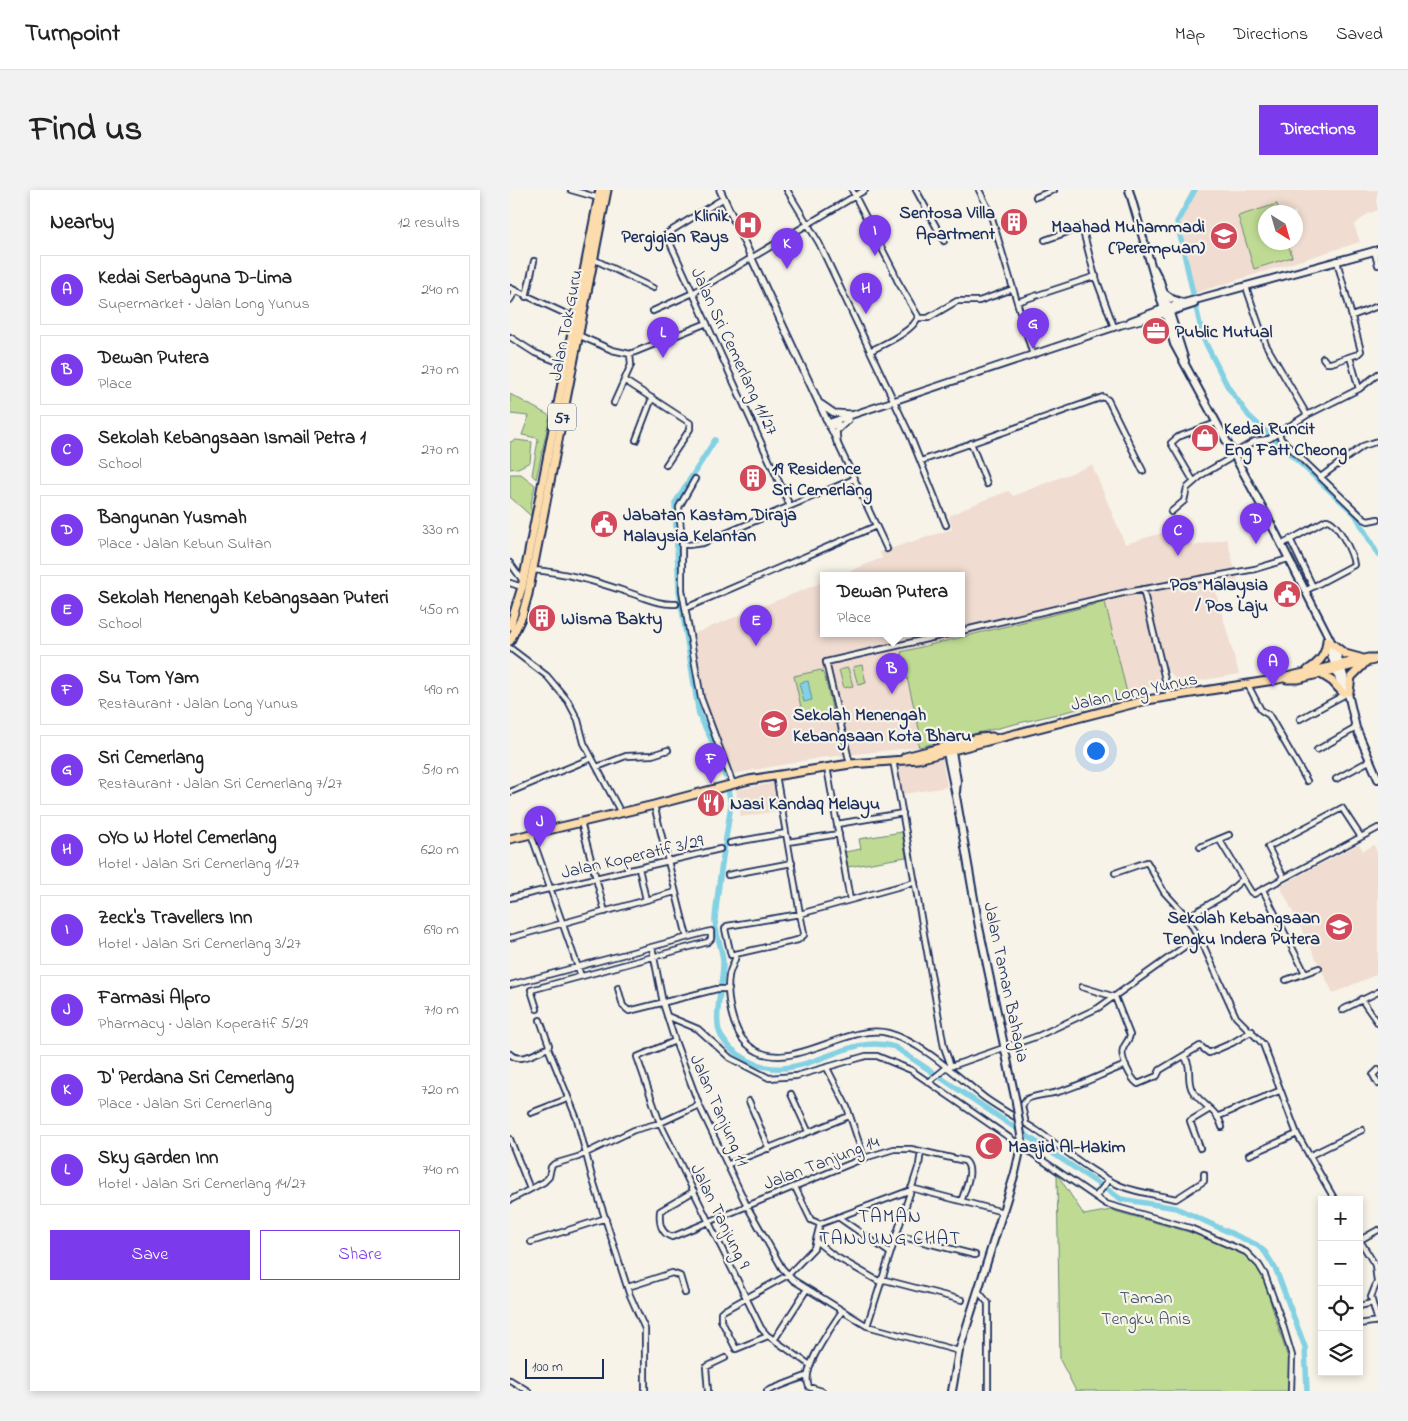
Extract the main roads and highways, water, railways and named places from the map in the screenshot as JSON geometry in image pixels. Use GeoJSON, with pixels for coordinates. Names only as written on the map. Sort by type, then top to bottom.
{"type":"FeatureCollection","features":[{"type":"Feature","properties":{"kind":"main road","name":"Jalan Tok Guru"},"geometry":{"type":"LineString","coordinates":[[510,626],[514,607],[523,585],[600,190]]}},
{"type":"Feature","properties":{"kind":"main road","name":"Jalan Tok Guru"},"geometry":{"type":"LineString","coordinates":[[510,641],[522,616],[532,570],[607,190]]}},
{"type":"Feature","properties":{"kind":"main road"},"geometry":{"type":"LineString","coordinates":[[1129,190],[1166,311],[1174,344],[1281,545],[1327,638],[1338,667],[1356,728],[1369,762],[1378,779]]}},
{"type":"Feature","properties":{"kind":"main road"},"geometry":{"type":"LineString","coordinates":[[1166,311],[1376,250]]}},
{"type":"Feature","properties":{"kind":"main road"},"geometry":{"type":"LineString","coordinates":[[1150,262],[1163,292],[1166,311],[1174,326],[1187,367]]}},
{"type":"Feature","properties":{"kind":"main road"},"geometry":{"type":"LineString","coordinates":[[1163,292],[1172,299],[1187,304]]}},
{"type":"Feature","properties":{"kind":"main road"},"geometry":{"type":"LineString","coordinates":[[1174,326],[1177,315],[1187,304]]}},
{"type":"Feature","properties":{"kind":"main road"},"geometry":{"type":"LineString","coordinates":[[1327,638],[1345,654],[1366,661]]}},
{"type":"Feature","properties":{"kind":"main road"},"geometry":{"type":"LineString","coordinates":[[1306,672],[1320,661],[1326,648],[1327,638]]}},
{"type":"Feature","properties":{"kind":"main road"},"geometry":{"type":"LineString","coordinates":[[1338,667],[1378,659]]}},
{"type":"Feature","properties":{"kind":"main road"},"geometry":{"type":"LineString","coordinates":[[1345,693],[1352,677],[1366,661]]}},
{"type":"Feature","properties":{"kind":"main road","name":"Jalan Long Yunus"},"geometry":{"type":"LineString","coordinates":[[510,839],[776,775],[850,764],[893,760],[949,748],[981,744],[1001,736],[1169,696],[1248,685],[1338,667]]}},
{"type":"Feature","properties":{"kind":"main road","name":"Jalan Long Yunus"},"geometry":{"type":"LineString","coordinates":[[1274,680],[1298,679],[1320,674],[1338,667]]}},
{"type":"Feature","properties":{"kind":"main road"},"geometry":{"type":"LineString","coordinates":[[1320,674],[1332,680],[1345,693]]}},
{"type":"Feature","properties":{"kind":"main road","name":"Jalan Taman Bahagia"},"geometry":{"type":"LineString","coordinates":[[949,748],[957,781],[956,796],[979,927],[1016,1102],[1022,1142],[1015,1173],[959,1351],[952,1391]]}},
{"type":"Feature","properties":{"kind":"water"},"geometry":{"type":"Polygon","coordinates":[[[808,681],[812,700],[804,702],[799,683],[808,681]]]}},
{"type":"Feature","properties":{"kind":"waterway"},"geometry":{"type":"LineString","coordinates":[[1195,190],[1177,222],[1203,338],[1228,387],[1249,416],[1355,514],[1378,555]]}},
{"type":"Feature","properties":{"kind":"waterway"},"geometry":{"type":"LineString","coordinates":[[715,440],[675,503],[679,590],[699,715],[719,755],[725,776]]}},
{"type":"Feature","properties":{"kind":"waterway"},"geometry":{"type":"LineString","coordinates":[[728,790],[731,804],[715,920],[723,961],[718,1020],[721,1036],[726,1043],[747,1060],[765,1067],[774,1068],[796,1066],[852,1047],[880,1044],[895,1047],[1121,1199],[1176,1208],[1257,1245],[1265,1252],[1276,1270],[1305,1347],[1307,1391]]}},
{"type":"Feature","properties":{"kind":"place","name":"Sentosa Villa Apartment"},"geometry":{"type":"Point","coordinates":[1014,222]}},
{"type":"Feature","properties":{"kind":"place","name":"Klinik Pergigian Rays"},"geometry":{"type":"Point","coordinates":[748,225]}},
{"type":"Feature","properties":{"kind":"place","name":"Maahad Muhammadi (Perempuan)"},"geometry":{"type":"Point","coordinates":[1224,236]}},
{"type":"Feature","properties":{"kind":"place","name":"Zeck's Travellers Inn"},"geometry":{"type":"Point","coordinates":[875,256]}},
{"type":"Feature","properties":{"kind":"place","name":"D' Perdana Sri Cemerlang"},"geometry":{"type":"Point","coordinates":[787,269]}},
{"type":"Feature","properties":{"kind":"place","name":"OYO W Hotel Cemerlang"},"geometry":{"type":"Point","coordinates":[866,314]}},
{"type":"Feature","properties":{"kind":"place","name":"Public Mutual"},"geometry":{"type":"Point","coordinates":[1156,331]}},
{"type":"Feature","properties":{"kind":"place","name":"Sri Cemerlang"},"geometry":{"type":"Point","coordinates":[1033,349]}},
{"type":"Feature","properties":{"kind":"place","name":"Sky Garden Inn"},"geometry":{"type":"Point","coordinates":[663,358]}},
{"type":"Feature","properties":{"kind":"place","name":"Kedai Runcit Eng Fatt Cheong"},"geometry":{"type":"Point","coordinates":[1205,438]}},
{"type":"Feature","properties":{"kind":"place","name":"19 Residence Sri Cemerlang"},"geometry":{"type":"Point","coordinates":[753,478]}},
{"type":"Feature","properties":{"kind":"place","name":"Jabatan Kastam Diraja Malaysia Kelantan"},"geometry":{"type":"Point","coordinates":[604,524]}},
{"type":"Feature","properties":{"kind":"place","name":"Bangunan Yusmah"},"geometry":{"type":"Point","coordinates":[1256,544]}},
{"type":"Feature","properties":{"kind":"place","name":"Sekolah Kebangsaan Ismail Petra 1"},"geometry":{"type":"Point","coordinates":[1178,556]}},
{"type":"Feature","properties":{"kind":"place","name":"Pos Malaysia / Pos Laju"},"geometry":{"type":"Point","coordinates":[1287,594]}},
{"type":"Feature","properties":{"kind":"place","name":"Wisma Bakty"},"geometry":{"type":"Point","coordinates":[542,618]}},
{"type":"Feature","properties":{"kind":"place","name":"Sekolah Menengah Kebangsaan Puteri"},"geometry":{"type":"Point","coordinates":[756,646]}},
{"type":"Feature","properties":{"kind":"place","name":"Kedai Serbaguna D-Lima"},"geometry":{"type":"Point","coordinates":[1273,687]}},
{"type":"Feature","properties":{"kind":"place","name":"Dewan Putera"},"geometry":{"type":"Point","coordinates":[892,694]}},
{"type":"Feature","properties":{"kind":"place","name":"Sekolah Menengah Kebangsaan Kota Bharu"},"geometry":{"type":"Point","coordinates":[774,724]}},
{"type":"Feature","properties":{"kind":"place","name":"Su Tom Yam"},"geometry":{"type":"Point","coordinates":[711,784]}},
{"type":"Feature","properties":{"kind":"place","name":"Nasi Kandaq Melayu"},"geometry":{"type":"Point","coordinates":[711,803]}},
{"type":"Feature","properties":{"kind":"place","name":"Farmasi Alpro"},"geometry":{"type":"Point","coordinates":[540,847]}},
{"type":"Feature","properties":{"kind":"place","name":"Sekolah Kebangsaan Tengku Indera Putera"},"geometry":{"type":"Point","coordinates":[1339,927]}},
{"type":"Feature","properties":{"kind":"place","name":"Masjid Al-Hakim"},"geometry":{"type":"Point","coordinates":[989,1146]}},
{"type":"Feature","properties":{"kind":"district","name":"TAMAN TANJUNG CHAT"},"geometry":{"type":"Point","coordinates":[890,1226]}},
{"type":"Feature","properties":{"kind":"park label","name":"Taman Tengku Anis"},"geometry":{"type":"Point","coordinates":[1146,1307]}}]}
